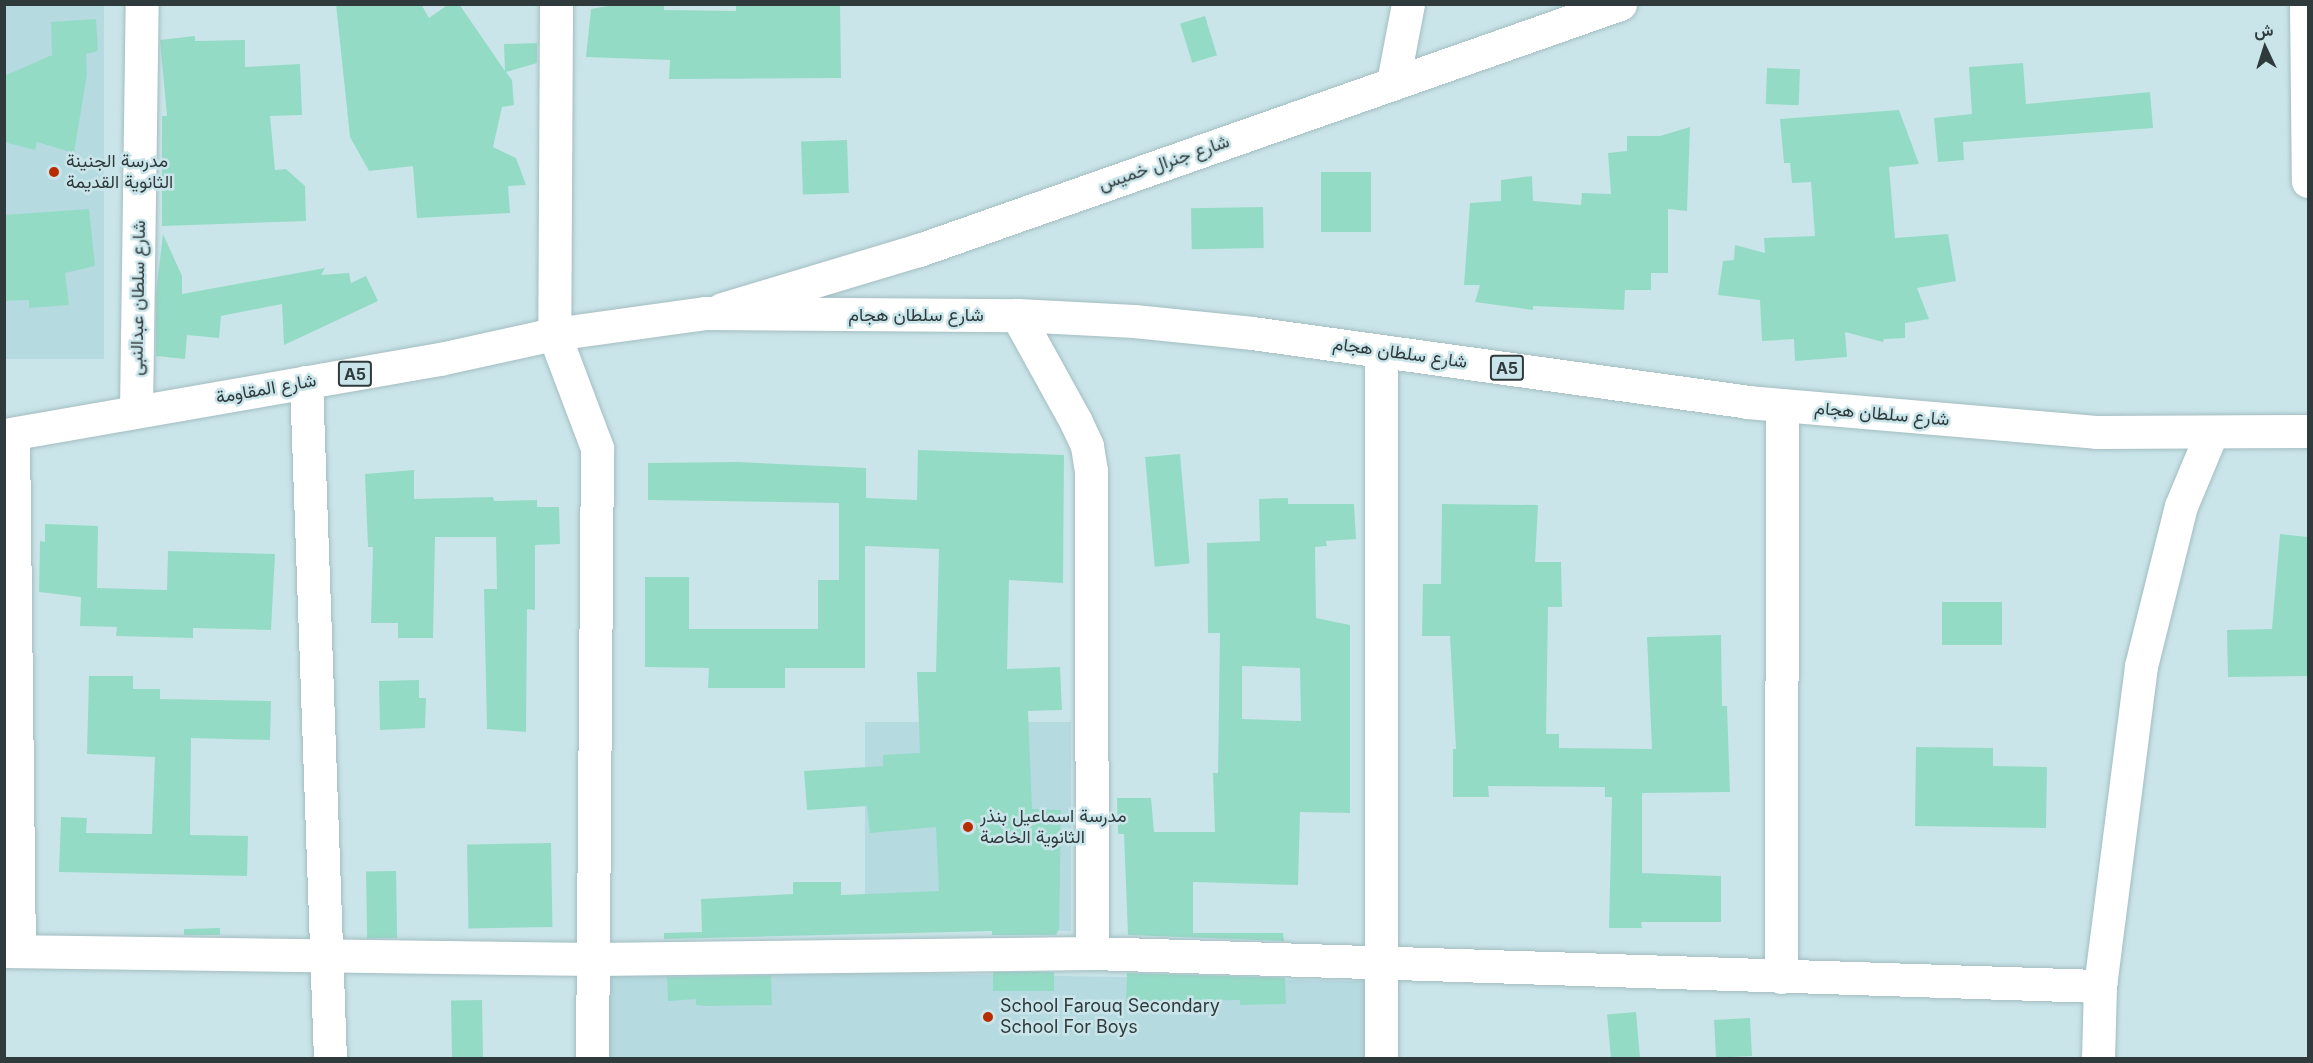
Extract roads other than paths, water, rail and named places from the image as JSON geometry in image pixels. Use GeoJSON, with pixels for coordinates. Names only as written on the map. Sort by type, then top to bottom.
{"type":"FeatureCollection","features":[{"type":"Feature","properties":{"kind":"main road","name":"شارع سلطان عبدالنبى"},"geometry":{"type":"LineString","coordinates":[[136,411],[142,4]]}},
{"type":"Feature","properties":{"kind":"main road"},"geometry":{"type":"LineString","coordinates":[[556,4],[554,334],[597,448],[592,1059]]}},
{"type":"Feature","properties":{"kind":"main road"},"geometry":{"type":"LineString","coordinates":[[1393,82],[1408,4]]}},
{"type":"Feature","properties":{"kind":"main road","name":"شارع جنرال خميس"},"geometry":{"type":"LineString","coordinates":[[705,313],[919,250],[1620,4]]}},
{"type":"Feature","properties":{"kind":"main road"},"geometry":{"type":"LineString","coordinates":[[2306,4],[2308,181]]}},
{"type":"Feature","properties":{"kind":"main road","name":"شارع المقاومة"},"geometry":{"type":"LineString","coordinates":[[9,434],[306,382],[554,334],[705,313]]}},
{"type":"Feature","properties":{"kind":"main road","name":"شارع سلطان هجام"},"geometry":{"type":"LineString","coordinates":[[705,313],[1017,315],[1134,321],[1381,351],[1782,405],[2096,432],[2308,431]]}},
{"type":"Feature","properties":{"kind":"main road"},"geometry":{"type":"LineString","coordinates":[[1017,315],[1079,430],[1091,471],[1092,953]]}},
{"type":"Feature","properties":{"kind":"main road"},"geometry":{"type":"LineString","coordinates":[[1381,351],[1381,1059]]}},
{"type":"Feature","properties":{"kind":"main road"},"geometry":{"type":"LineString","coordinates":[[306,382],[329,952],[330,1059]]}},
{"type":"Feature","properties":{"kind":"main road"},"geometry":{"type":"LineString","coordinates":[[1782,405],[1782,976]]}},
{"type":"Feature","properties":{"kind":"main road"},"geometry":{"type":"LineString","coordinates":[[2098,1059],[2100,986],[2141,666],[2181,506],[2212,432]]}},
{"type":"Feature","properties":{"kind":"main road"},"geometry":{"type":"LineString","coordinates":[[9,434],[12,951],[329,952],[594,959],[1092,953],[2100,986]]}},
{"type":"Feature","properties":{"kind":"place","name":"مدرسة الجنينة الثانوية القديمة"},"geometry":{"type":"Point","coordinates":[54,172]}},
{"type":"Feature","properties":{"kind":"place","name":"مدرسة اسماعيل بنذر الثانوية الخاصة"},"geometry":{"type":"Point","coordinates":[968,827]}},
{"type":"Feature","properties":{"kind":"place","name":"School Farouq Secondary School For Boys"},"geometry":{"type":"Point","coordinates":[988,1017]}}]}
